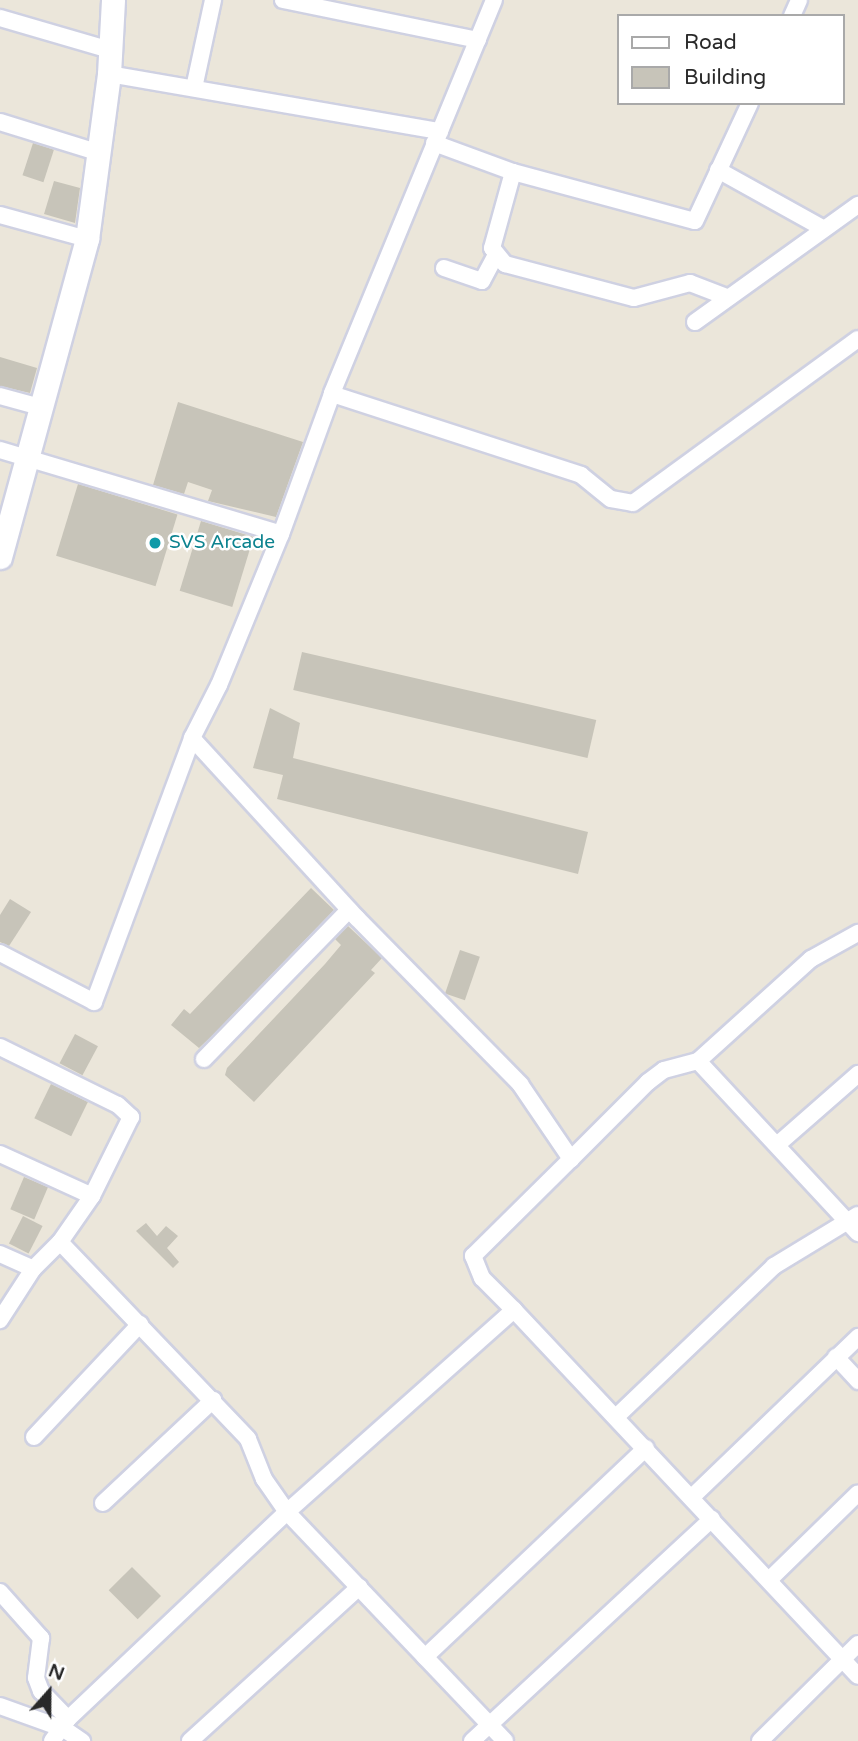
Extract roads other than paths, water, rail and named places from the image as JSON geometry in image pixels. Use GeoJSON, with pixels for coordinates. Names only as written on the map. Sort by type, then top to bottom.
{"type":"FeatureCollection","features":[{"type":"Feature","properties":{"kind":"street"},"geometry":{"type":"LineString","coordinates":[[0,557],[44,408],[87,239],[109,74],[107,50],[113,0]]}},
{"type":"Feature","properties":{"kind":"street"},"geometry":{"type":"LineString","coordinates":[[194,88],[213,0]]}},
{"type":"Feature","properties":{"kind":"street"},"geometry":{"type":"LineString","coordinates":[[283,0],[478,40]]}},
{"type":"Feature","properties":{"kind":"street"},"geometry":{"type":"LineString","coordinates":[[0,953],[94,1002],[192,738],[219,685],[281,534],[332,394],[494,0]]}},
{"type":"Feature","properties":{"kind":"street"},"geometry":{"type":"LineString","coordinates":[[0,18],[107,50]]}},
{"type":"Feature","properties":{"kind":"street"},"geometry":{"type":"LineString","coordinates":[[109,74],[194,88],[437,137],[513,172],[685,222],[700,217],[718,170],[749,105]]}},
{"type":"Feature","properties":{"kind":"street"},"geometry":{"type":"LineString","coordinates":[[0,122],[100,153]]}},
{"type":"Feature","properties":{"kind":"street"},"geometry":{"type":"LineString","coordinates":[[718,170],[824,229]]}},
{"type":"Feature","properties":{"kind":"street"},"geometry":{"type":"LineString","coordinates":[[444,268],[482,281],[495,257],[494,235],[513,172]]}},
{"type":"Feature","properties":{"kind":"street"},"geometry":{"type":"LineString","coordinates":[[695,322],[858,205]]}},
{"type":"Feature","properties":{"kind":"street"},"geometry":{"type":"LineString","coordinates":[[0,215],[87,239]]}},
{"type":"Feature","properties":{"kind":"street"},"geometry":{"type":"LineString","coordinates":[[495,257],[505,264],[634,298],[690,283],[726,298]]}},
{"type":"Feature","properties":{"kind":"street"},"geometry":{"type":"LineString","coordinates":[[332,394],[581,475],[611,499],[633,503],[858,340]]}},
{"type":"Feature","properties":{"kind":"street"},"geometry":{"type":"LineString","coordinates":[[0,396],[44,408]]}},
{"type":"Feature","properties":{"kind":"street"},"geometry":{"type":"LineString","coordinates":[[0,450],[281,534]]}},
{"type":"Feature","properties":{"kind":"street"},"geometry":{"type":"LineString","coordinates":[[192,738],[349,910],[520,1084],[571,1159]]}},
{"type":"Feature","properties":{"kind":"street"},"geometry":{"type":"LineString","coordinates":[[204,1059],[349,910]]}},
{"type":"Feature","properties":{"kind":"street"},"geometry":{"type":"LineString","coordinates":[[858,933],[811,959],[698,1061],[664,1070],[648,1082],[473,1256],[482,1278],[646,1448],[858,1675]]}},
{"type":"Feature","properties":{"kind":"street"},"geometry":{"type":"LineString","coordinates":[[0,1047],[118,1105],[131,1117],[92,1196],[60,1242],[33,1269],[0,1321]]}},
{"type":"Feature","properties":{"kind":"street"},"geometry":{"type":"LineString","coordinates":[[698,1061],[777,1145],[852,1218],[858,1233]]}},
{"type":"Feature","properties":{"kind":"street"},"geometry":{"type":"LineString","coordinates":[[777,1145],[858,1074]]}},
{"type":"Feature","properties":{"kind":"street"},"geometry":{"type":"LineString","coordinates":[[0,1153],[92,1196]]}},
{"type":"Feature","properties":{"kind":"street"},"geometry":{"type":"LineString","coordinates":[[616,1417],[774,1266],[852,1218]]}},
{"type":"Feature","properties":{"kind":"street"},"geometry":{"type":"LineString","coordinates":[[60,1242],[248,1439],[264,1479],[287,1512],[505,1741]]}},
{"type":"Feature","properties":{"kind":"street"},"geometry":{"type":"LineString","coordinates":[[0,1254],[33,1269]]}},
{"type":"Feature","properties":{"kind":"street"},"geometry":{"type":"LineString","coordinates":[[52,1741],[66,1724],[287,1512],[514,1310]]}},
{"type":"Feature","properties":{"kind":"street"},"geometry":{"type":"LineString","coordinates":[[34,1437],[140,1324]]}},
{"type":"Feature","properties":{"kind":"street"},"geometry":{"type":"LineString","coordinates":[[692,1497],[858,1337]]}},
{"type":"Feature","properties":{"kind":"street"},"geometry":{"type":"LineString","coordinates":[[835,1357],[858,1381]]}},
{"type":"Feature","properties":{"kind":"street"},"geometry":{"type":"LineString","coordinates":[[103,1503],[213,1400]]}},
{"type":"Feature","properties":{"kind":"street"},"geometry":{"type":"LineString","coordinates":[[425,1657],[646,1448]]}},
{"type":"Feature","properties":{"kind":"street"},"geometry":{"type":"LineString","coordinates":[[769,1580],[858,1493]]}},
{"type":"Feature","properties":{"kind":"street"},"geometry":{"type":"LineString","coordinates":[[472,1741],[712,1519]]}},
{"type":"Feature","properties":{"kind":"street"},"geometry":{"type":"LineString","coordinates":[[190,1741],[359,1587]]}},
{"type":"Feature","properties":{"kind":"street"},"geometry":{"type":"LineString","coordinates":[[0,1592],[41,1639],[36,1678],[41,1691],[82,1741]]}},
{"type":"Feature","properties":{"kind":"street"},"geometry":{"type":"LineString","coordinates":[[760,1741],[858,1644]]}},
{"type":"Feature","properties":{"kind":"street"},"geometry":{"type":"LineString","coordinates":[[0,1706],[66,1724]]}},
{"type":"Feature","properties":{"kind":"place","name":"SVS Arcade"},"geometry":{"type":"Point","coordinates":[155,543]}}]}
